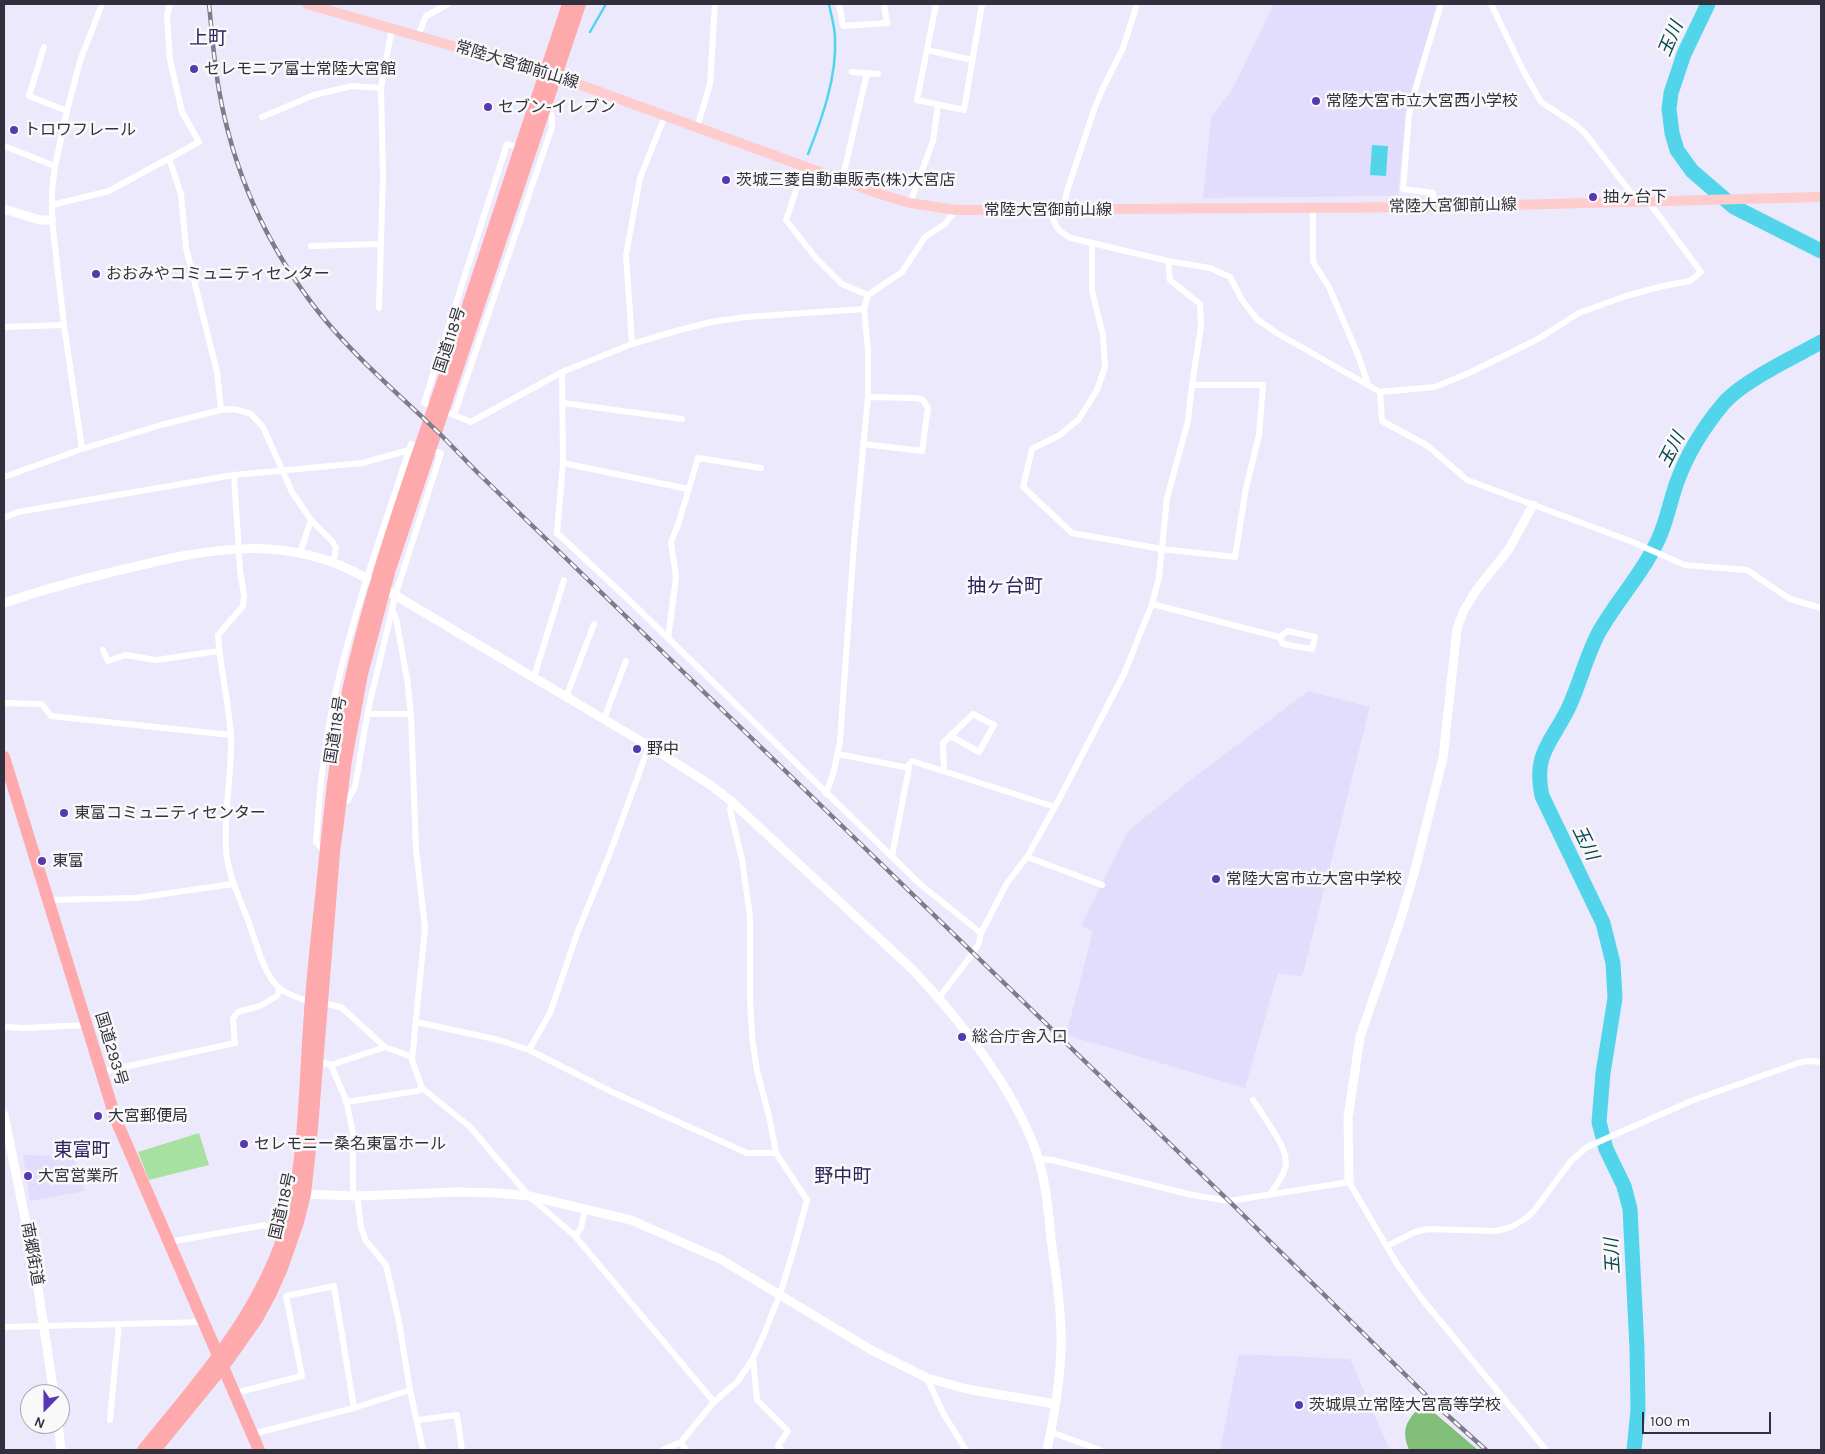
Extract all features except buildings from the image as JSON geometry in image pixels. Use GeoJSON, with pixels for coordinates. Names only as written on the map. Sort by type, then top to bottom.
{"type":"FeatureCollection","features":[{"type":"Feature","properties":{"kind":"highway","name":"国道118号"},"geometry":{"type":"LineString","coordinates":[[480,285],[546,105],[550,75],[568,4]]}},
{"type":"Feature","properties":{"kind":"highway","name":"国道118号"},"geometry":{"type":"LineString","coordinates":[[143,1450],[221,1361],[242,1342],[270,1295],[292,1244],[317,1061],[316,1002],[326,853],[336,760],[357,672],[480,285],[519,148],[580,4]]}},
{"type":"Feature","properties":{"kind":"highway","name":"国道118号"},"geometry":{"type":"LineString","coordinates":[[155,1450],[221,1361],[248,1314],[261,1291],[300,1194],[301,1139],[357,672]]}},
{"type":"Feature","properties":{"kind":"highway","name":"国道293号"},"geometry":{"type":"LineString","coordinates":[[4,758],[101,1072],[128,1148],[259,1450]]}},
{"type":"Feature","properties":{"kind":"main road","name":"常陸大宮御前山線"},"geometry":{"type":"LineString","coordinates":[[307,4],[550,75],[842,181],[910,203],[956,210],[1313,208],[1821,197]]}},
{"type":"Feature","properties":{"kind":"street"},"geometry":{"type":"LineString","coordinates":[[82,449],[64,325],[52,205],[56,166],[67,111],[80,61],[102,4]]}},
{"type":"Feature","properties":{"kind":"street"},"geometry":{"type":"LineString","coordinates":[[52,205],[109,191],[199,142],[182,112],[170,60],[167,16],[170,4]]}},
{"type":"Feature","properties":{"kind":"street"},"geometry":{"type":"LineString","coordinates":[[418,36],[426,16],[448,4]]}},
{"type":"Feature","properties":{"kind":"street"},"geometry":{"type":"LineString","coordinates":[[696,128],[710,84],[715,4]]}},
{"type":"Feature","properties":{"kind":"street"},"geometry":{"type":"LineString","coordinates":[[839,4],[843,26],[887,23],[884,4]]}},
{"type":"Feature","properties":{"kind":"street"},"geometry":{"type":"LineString","coordinates":[[936,4],[917,100],[964,110],[982,4]]}},
{"type":"Feature","properties":{"kind":"street"},"geometry":{"type":"LineString","coordinates":[[1063,210],[1067,192],[1096,104],[1123,48],[1137,4]]}},
{"type":"Feature","properties":{"kind":"street"},"geometry":{"type":"LineString","coordinates":[[1434,206],[1433,193],[1403,189],[1409,115],[1441,4]]}},
{"type":"Feature","properties":{"kind":"street"},"geometry":{"type":"LineString","coordinates":[[1051,210],[1053,222],[1062,234],[1071,238],[1168,261],[1210,268],[1230,277],[1242,300],[1256,319],[1380,392],[1435,387],[1471,372],[1538,339],[1579,313],[1626,296],[1690,281],[1701,272],[1643,202],[1585,133],[1541,102],[1524,72],[1491,4]]}},
{"type":"Feature","properties":{"kind":"street"},"geometry":{"type":"LineString","coordinates":[[380,308],[383,175],[380,88],[392,28]]}},
{"type":"Feature","properties":{"kind":"street"},"geometry":{"type":"LineString","coordinates":[[44,47],[29,96],[67,111]]}},
{"type":"Feature","properties":{"kind":"street"},"geometry":{"type":"LineString","coordinates":[[927,50],[972,60]]}},
{"type":"Feature","properties":{"kind":"street"},"geometry":{"type":"LineString","coordinates":[[852,72],[878,74]]}},
{"type":"Feature","properties":{"kind":"street"},"geometry":{"type":"LineString","coordinates":[[842,181],[867,73]]}},
{"type":"Feature","properties":{"kind":"street"},"geometry":{"type":"LineString","coordinates":[[262,117],[314,95],[352,86],[380,88]]}},
{"type":"Feature","properties":{"kind":"street"},"geometry":{"type":"LineString","coordinates":[[454,415],[552,127],[552,117],[546,105]]}},
{"type":"Feature","properties":{"kind":"street"},"geometry":{"type":"LineString","coordinates":[[910,203],[933,141],[938,105]]}},
{"type":"Feature","properties":{"kind":"street"},"geometry":{"type":"LineString","coordinates":[[632,344],[626,255],[640,178],[665,116]]}},
{"type":"Feature","properties":{"kind":"street"},"geometry":{"type":"LineString","coordinates":[[519,148],[507,144],[424,403],[471,422],[562,372],[632,344],[711,322],[746,317],[864,309]]}},
{"type":"Feature","properties":{"kind":"street"},"geometry":{"type":"LineString","coordinates":[[4,146],[56,166]]}},
{"type":"Feature","properties":{"kind":"street"},"geometry":{"type":"LineString","coordinates":[[169,159],[181,194],[186,248],[217,372],[221,410]]}},
{"type":"Feature","properties":{"kind":"street"},"geometry":{"type":"LineString","coordinates":[[804,167],[786,220],[816,258],[842,284],[868,295]]}},
{"type":"Feature","properties":{"kind":"street"},"geometry":{"type":"LineString","coordinates":[[1313,208],[1313,262],[1329,287],[1358,355],[1368,384]]}},
{"type":"Feature","properties":{"kind":"street"},"geometry":{"type":"LineString","coordinates":[[4,209],[40,220],[52,220]]}},
{"type":"Feature","properties":{"kind":"street"},"geometry":{"type":"LineString","coordinates":[[826,794],[834,771],[840,741],[868,397],[868,351],[864,309],[868,295],[902,272],[925,237],[945,224],[956,210]]}},
{"type":"Feature","properties":{"kind":"street"},"geometry":{"type":"LineString","coordinates":[[310,246],[381,244]]}},
{"type":"Feature","properties":{"kind":"street"},"geometry":{"type":"LineString","coordinates":[[1092,244],[1092,291],[1103,335],[1105,366],[1096,390],[1079,419],[1060,435],[1032,450],[1023,487],[1072,533],[1162,549],[1235,557],[1246,488],[1259,435],[1263,385],[1192,385]]}},
{"type":"Feature","properties":{"kind":"street"},"geometry":{"type":"LineString","coordinates":[[939,998],[973,953],[981,933],[1007,883],[1027,857],[1055,807],[1124,674],[1152,604],[1159,577],[1167,498],[1188,422],[1201,326],[1200,304],[1170,280],[1168,261]]}},
{"type":"Feature","properties":{"kind":"street"},"geometry":{"type":"LineString","coordinates":[[4,327],[64,325]]}},
{"type":"Feature","properties":{"kind":"street"},"geometry":{"type":"LineString","coordinates":[[562,372],[563,463],[557,533],[921,885],[981,933]]}},
{"type":"Feature","properties":{"kind":"street"},"geometry":{"type":"LineString","coordinates":[[1380,392],[1382,421],[1428,446],[1467,480],[1630,541],[1685,565],[1747,570],[1790,598],[1821,608]]}},
{"type":"Feature","properties":{"kind":"street"},"geometry":{"type":"LineString","coordinates":[[863,444],[922,451],[928,408],[923,400],[916,398],[868,397]]}},
{"type":"Feature","properties":{"kind":"street"},"geometry":{"type":"LineString","coordinates":[[563,403],[682,419]]}},
{"type":"Feature","properties":{"kind":"street"},"geometry":{"type":"LineString","coordinates":[[4,477],[82,449],[161,424],[221,410],[233,409],[242,411],[251,414],[258,421],[268,436],[292,492],[311,520],[332,541],[336,548],[333,563]]}},
{"type":"Feature","properties":{"kind":"street"},"geometry":{"type":"LineString","coordinates":[[326,853],[316,842],[324,759],[338,681],[366,578],[411,444],[441,453],[395,596],[367,714],[355,786],[347,801],[341,802]]}},
{"type":"Feature","properties":{"kind":"street"},"geometry":{"type":"LineString","coordinates":[[4,518],[18,512],[234,475],[362,463],[409,450]]}},
{"type":"Feature","properties":{"kind":"street"},"geometry":{"type":"LineString","coordinates":[[668,639],[676,577],[671,542],[678,526],[698,458],[761,468]]}},
{"type":"Feature","properties":{"kind":"street"},"geometry":{"type":"LineString","coordinates":[[563,463],[688,488]]}},
{"type":"Feature","properties":{"kind":"street"},"geometry":{"type":"LineString","coordinates":[[234,475],[244,595],[243,606],[218,635],[231,735],[231,766],[226,804],[226,848],[233,884],[265,966],[280,988],[301,999],[341,1007],[385,1047],[412,1057]]}},
{"type":"Feature","properties":{"kind":"street"},"geometry":{"type":"LineString","coordinates":[[1533,505],[1509,549],[1477,588],[1464,610],[1456,629],[1443,758],[1415,870],[1400,921],[1370,1007],[1357,1056],[1348,1118],[1349,1182],[1387,1246],[1422,1299],[1546,1450]]}},
{"type":"Feature","properties":{"kind":"street"},"geometry":{"type":"LineString","coordinates":[[300,553],[311,520]]}},
{"type":"Feature","properties":{"kind":"street"},"geometry":{"type":"LineString","coordinates":[[4,603],[73,581],[173,557],[207,551],[262,548],[300,553],[333,563],[366,578],[649,746],[701,779],[731,801],[904,962],[939,998],[970,1038],[1009,1096],[1032,1140],[1039,1160],[1048,1206],[1061,1329],[1059,1374],[1047,1450]]}},
{"type":"Feature","properties":{"kind":"street"},"geometry":{"type":"LineString","coordinates":[[534,677],[564,580]]}},
{"type":"Feature","properties":{"kind":"street"},"geometry":{"type":"LineString","coordinates":[[1152,604],[1280,637]]}},
{"type":"Feature","properties":{"kind":"street"},"geometry":{"type":"LineString","coordinates":[[392,610],[396,618],[411,714],[416,849],[425,928],[412,1057],[422,1088],[470,1127],[529,1196],[575,1236],[714,1402]]}},
{"type":"Feature","properties":{"kind":"street"},"geometry":{"type":"LineString","coordinates":[[566,697],[594,624]]}},
{"type":"Feature","properties":{"kind":"street"},"geometry":{"type":"LineString","coordinates":[[1288,631],[1315,637],[1312,649],[1283,644],[1280,637],[1288,631]]}},
{"type":"Feature","properties":{"kind":"street"},"geometry":{"type":"LineString","coordinates":[[103,650],[108,661],[125,655],[156,660],[219,651]]}},
{"type":"Feature","properties":{"kind":"street"},"geometry":{"type":"LineString","coordinates":[[604,720],[626,661]]}},
{"type":"Feature","properties":{"kind":"street"},"geometry":{"type":"LineString","coordinates":[[4,703],[42,704],[52,716],[231,735]]}},
{"type":"Feature","properties":{"kind":"street"},"geometry":{"type":"LineString","coordinates":[[367,714],[411,714]]}},
{"type":"Feature","properties":{"kind":"street"},"geometry":{"type":"LineString","coordinates":[[944,771],[943,743],[950,736],[973,714],[994,725],[979,752],[950,736]]}},
{"type":"Feature","properties":{"kind":"street"},"geometry":{"type":"LineString","coordinates":[[529,1050],[550,1013],[582,922],[610,853],[649,746]]}},
{"type":"Feature","properties":{"kind":"street"},"geometry":{"type":"LineString","coordinates":[[838,754],[909,768],[892,856]]}},
{"type":"Feature","properties":{"kind":"street"},"geometry":{"type":"LineString","coordinates":[[906,768],[912,761],[1055,807]]}},
{"type":"Feature","properties":{"kind":"street"},"geometry":{"type":"LineString","coordinates":[[663,1450],[681,1442],[714,1402],[738,1381],[753,1358],[780,1294],[807,1200],[776,1152],[757,1071],[752,1036],[750,997],[750,917],[742,859],[730,810],[731,801]]}},
{"type":"Feature","properties":{"kind":"street"},"geometry":{"type":"LineString","coordinates":[[1027,857],[1102,886]]}},
{"type":"Feature","properties":{"kind":"street"},"geometry":{"type":"LineString","coordinates":[[48,900],[136,898],[233,884]]}},
{"type":"Feature","properties":{"kind":"street"},"geometry":{"type":"LineString","coordinates":[[101,1072],[235,1043],[233,1018],[238,1012],[260,1006],[276,996],[280,988]]}},
{"type":"Feature","properties":{"kind":"street"},"geometry":{"type":"LineString","coordinates":[[416,1022],[498,1040],[529,1050],[612,1092],[747,1153],[776,1152]]}},
{"type":"Feature","properties":{"kind":"street"},"geometry":{"type":"LineString","coordinates":[[4,1027],[25,1028],[86,1024]]}},
{"type":"Feature","properties":{"kind":"street"},"geometry":{"type":"LineString","coordinates":[[317,1061],[331,1065],[385,1047]]}},
{"type":"Feature","properties":{"kind":"street"},"geometry":{"type":"LineString","coordinates":[[1387,1246],[1415,1232],[1428,1229],[1496,1231],[1511,1227],[1533,1212],[1570,1161],[1587,1147],[1691,1101],[1801,1062],[1821,1062]]}},
{"type":"Feature","properties":{"kind":"street"},"geometry":{"type":"LineString","coordinates":[[331,1065],[346,1102],[353,1133],[355,1196],[361,1227],[366,1241],[386,1265],[423,1450]]}},
{"type":"Feature","properties":{"kind":"street"},"geometry":{"type":"LineString","coordinates":[[346,1102],[417,1092],[422,1088]]}},
{"type":"Feature","properties":{"kind":"street"},"geometry":{"type":"LineString","coordinates":[[1253,1100],[1281,1143],[1286,1156],[1282,1176],[1270,1194]]}},
{"type":"Feature","properties":{"kind":"street","name":"南郷街道"},"geometry":{"type":"LineString","coordinates":[[4,1115],[32,1253],[53,1384]]}},
{"type":"Feature","properties":{"kind":"street"},"geometry":{"type":"LineString","coordinates":[[1039,1160],[1052,1160],[1212,1199],[1229,1201],[1349,1182]]}},
{"type":"Feature","properties":{"kind":"street"},"geometry":{"type":"LineString","coordinates":[[300,1194],[355,1196],[458,1192],[498,1193],[529,1196],[631,1220],[720,1260],[873,1351],[927,1378],[967,1389],[1055,1404]]}},
{"type":"Feature","properties":{"kind":"street"},"geometry":{"type":"LineString","coordinates":[[575,1236],[581,1228],[585,1209]]}},
{"type":"Feature","properties":{"kind":"street"},"geometry":{"type":"LineString","coordinates":[[169,1242],[266,1225],[283,1239]]}},
{"type":"Feature","properties":{"kind":"street"},"geometry":{"type":"LineString","coordinates":[[235,1393],[302,1376],[286,1296],[334,1286],[354,1408]]}},
{"type":"Feature","properties":{"kind":"street"},"geometry":{"type":"LineString","coordinates":[[4,1327],[204,1322]]}},
{"type":"Feature","properties":{"kind":"street"},"geometry":{"type":"LineString","coordinates":[[110,1420],[119,1324]]}},
{"type":"Feature","properties":{"kind":"street"},"geometry":{"type":"LineString","coordinates":[[753,1358],[757,1400],[788,1431],[778,1446],[782,1450]]}},
{"type":"Feature","properties":{"kind":"street"},"geometry":{"type":"LineString","coordinates":[[927,1378],[943,1413],[966,1450]]}},
{"type":"Feature","properties":{"kind":"street"},"geometry":{"type":"LineString","coordinates":[[252,1434],[354,1408],[410,1390]]}},
{"type":"Feature","properties":{"kind":"street"},"geometry":{"type":"LineString","coordinates":[[416,1420],[456,1415],[462,1450]]}},
{"type":"Feature","properties":{"kind":"street"},"geometry":{"type":"LineString","coordinates":[[1051,1432],[1100,1450]]}},
{"type":"Feature","properties":{"kind":"street"},"geometry":{"type":"LineString","coordinates":[[59,1434],[61,1450]]}},
{"type":"Feature","properties":{"kind":"street"},"geometry":{"type":"LineString","coordinates":[[681,1442],[686,1450]]}},
{"type":"Feature","properties":{"kind":"shaded area","name":"常陸大宮市立大宮西小学校"},"geometry":{"type":"Polygon","coordinates":[[[1274,4],[1437,4],[1406,112],[1398,196],[1203,198],[1211,118],[1232,90],[1274,4]]]}},
{"type":"Feature","properties":{"kind":"shaded area","name":"常陸大宮市立大宮中学校"},"geometry":{"type":"Polygon","coordinates":[[[1308,691],[1370,707],[1302,977],[1278,973],[1245,1088],[1066,1035],[1093,931],[1081,926],[1128,831],[1197,775],[1308,691]]]}},
{"type":"Feature","properties":{"kind":"shaded area"},"geometry":{"type":"Polygon","coordinates":[[[23,1155],[73,1156],[85,1191],[30,1201],[23,1155]]]}},
{"type":"Feature","properties":{"kind":"shaded area","name":"茨城県立常陸大宮高等学校"},"geometry":{"type":"Polygon","coordinates":[[[1239,1354],[1350,1359],[1390,1450],[1220,1450],[1239,1354]]]}},
{"type":"Feature","properties":{"kind":"green space"},"geometry":{"type":"Polygon","coordinates":[[[199,1133],[209,1165],[149,1180],[138,1152],[199,1133]]]}},
{"type":"Feature","properties":{"kind":"green space"},"geometry":{"type":"Polygon","coordinates":[[[1418,1409],[1431,1410],[1478,1450],[1409,1450],[1405,1438],[1406,1428],[1418,1409]]]}},
{"type":"Feature","properties":{"kind":"water"},"geometry":{"type":"Polygon","coordinates":[[[1372,145],[1388,146],[1386,176],[1370,175],[1372,145]]]}},
{"type":"Feature","properties":{"kind":"waterway"},"geometry":{"type":"LineString","coordinates":[[590,32],[606,4]]}},
{"type":"Feature","properties":{"kind":"waterway"},"geometry":{"type":"LineString","coordinates":[[808,154],[828,98],[834,68],[835,34],[829,4]]}},
{"type":"Feature","properties":{"kind":"waterway","name":"玉川"},"geometry":{"type":"LineString","coordinates":[[1708,4],[1684,54],[1671,93],[1669,109],[1672,133],[1677,150],[1692,171],[1734,207],[1821,251]]}},
{"type":"Feature","properties":{"kind":"waterway","name":"玉川"},"geometry":{"type":"LineString","coordinates":[[1634,1450],[1638,1410],[1637,1348],[1630,1209],[1624,1186],[1606,1149],[1599,1122],[1603,1073],[1615,998],[1613,963],[1603,923],[1542,796],[1540,769],[1545,750],[1568,709],[1599,632],[1645,564],[1658,540],[1681,472],[1702,432],[1723,404],[1742,387],[1821,342]]}},
{"type":"Feature","properties":{"kind":"railway"},"geometry":{"type":"LineString","coordinates":[[209,4],[214,58],[225,120],[233,150],[254,206],[268,234],[299,285],[346,344],[1229,1201],[1436,1405],[1486,1450]]}},
{"type":"Feature","properties":{"kind":"place","name":"セレモニア富士常陸大宮館"},"geometry":{"type":"Point","coordinates":[194,69]}},
{"type":"Feature","properties":{"kind":"place","name":"常陸大宮市立大宮西小学校"},"geometry":{"type":"Point","coordinates":[1316,101]}},
{"type":"Feature","properties":{"kind":"place","name":"セブン-イレブン"},"geometry":{"type":"Point","coordinates":[488,107]}},
{"type":"Feature","properties":{"kind":"place","name":"トロワフレール"},"geometry":{"type":"Point","coordinates":[14,130]}},
{"type":"Feature","properties":{"kind":"place","name":"茨城三菱自動車販売(株)大宮店"},"geometry":{"type":"Point","coordinates":[726,180]}},
{"type":"Feature","properties":{"kind":"place","name":"抽ヶ台下"},"geometry":{"type":"Point","coordinates":[1593,197]}},
{"type":"Feature","properties":{"kind":"place","name":"おおみやコミュニティセンター"},"geometry":{"type":"Point","coordinates":[96,274]}},
{"type":"Feature","properties":{"kind":"place","name":"野中"},"geometry":{"type":"Point","coordinates":[637,749]}},
{"type":"Feature","properties":{"kind":"place","name":"東富コミュニティセンター"},"geometry":{"type":"Point","coordinates":[64,813]}},
{"type":"Feature","properties":{"kind":"place","name":"東富"},"geometry":{"type":"Point","coordinates":[42,861]}},
{"type":"Feature","properties":{"kind":"place","name":"常陸大宮市立大宮中学校"},"geometry":{"type":"Point","coordinates":[1216,879]}},
{"type":"Feature","properties":{"kind":"place","name":"総合庁舎入口"},"geometry":{"type":"Point","coordinates":[962,1037]}},
{"type":"Feature","properties":{"kind":"place","name":"大宮郵便局"},"geometry":{"type":"Point","coordinates":[98,1116]}},
{"type":"Feature","properties":{"kind":"place","name":"セレモニー桑名東富ホール"},"geometry":{"type":"Point","coordinates":[244,1144]}},
{"type":"Feature","properties":{"kind":"place","name":"大宮営業所"},"geometry":{"type":"Point","coordinates":[28,1176]}},
{"type":"Feature","properties":{"kind":"place","name":"茨城県立常陸大宮高等学校"},"geometry":{"type":"Point","coordinates":[1299,1405]}},
{"type":"Feature","properties":{"kind":"district","name":"上町"},"geometry":{"type":"Point","coordinates":[208,39]}},
{"type":"Feature","properties":{"kind":"district","name":"抽ヶ台町"},"geometry":{"type":"Point","coordinates":[1005,587]}},
{"type":"Feature","properties":{"kind":"district","name":"東富町"},"geometry":{"type":"Point","coordinates":[82,1151]}},
{"type":"Feature","properties":{"kind":"district","name":"野中町"},"geometry":{"type":"Point","coordinates":[843,1177]}}]}
